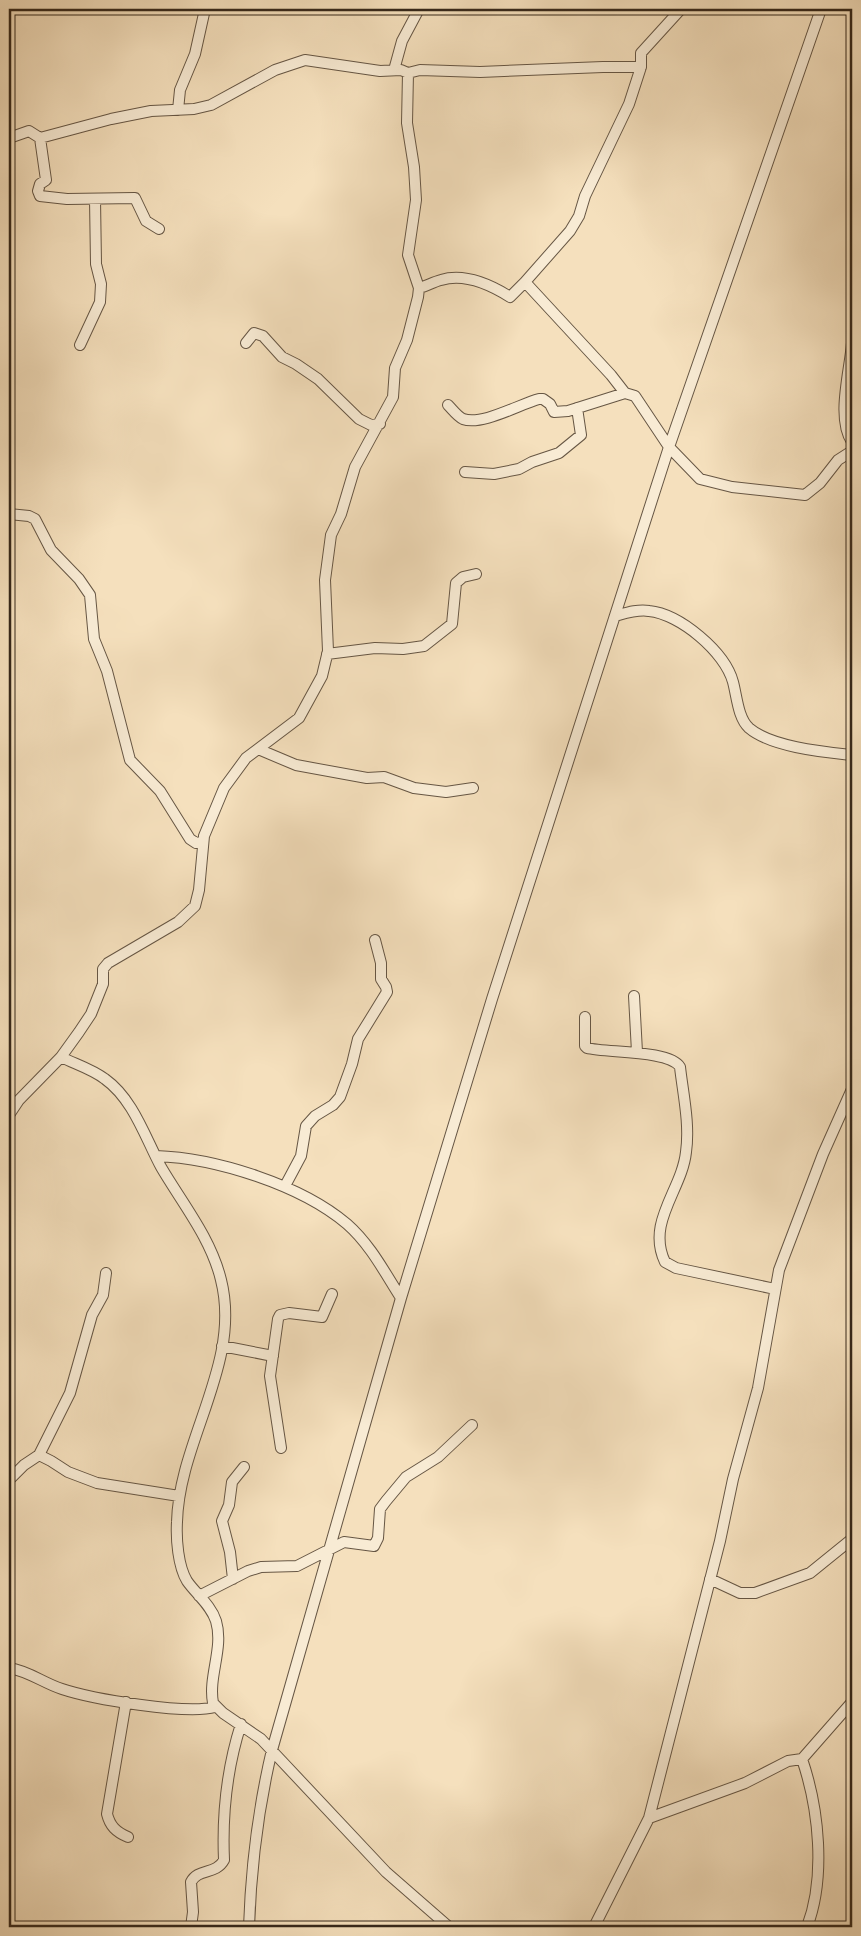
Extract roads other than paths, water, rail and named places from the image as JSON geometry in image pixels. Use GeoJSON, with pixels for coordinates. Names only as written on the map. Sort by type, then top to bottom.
{"type":"FeatureCollection","features":[{"type":"Feature","properties":{"kind":"street"},"geometry":{"type":"LineString","coordinates":[[183,110],[180,90],[195,54],[205,9]]}},
{"type":"Feature","properties":{"kind":"street"},"geometry":{"type":"LineString","coordinates":[[394,70],[402,41],[419,9]]}},
{"type":"Feature","properties":{"kind":"street"},"geometry":{"type":"LineString","coordinates":[[419,288],[456,277],[477,282],[510,297],[570,231],[579,216],[585,196],[629,104],[641,67],[641,52],[680,9]]}},
{"type":"Feature","properties":{"kind":"street"},"geometry":{"type":"LineString","coordinates":[[249,1927],[251,1871],[264,1787],[272,1750],[401,1298],[469,1071],[669,447],[821,9]]}},
{"type":"Feature","properties":{"kind":"street"},"geometry":{"type":"LineString","coordinates":[[9,138],[28,131],[40,138],[111,119],[152,111],[183,110],[211,105],[275,70],[305,60],[380,71],[394,70],[408,73],[420,70],[480,72],[641,67]]}},
{"type":"Feature","properties":{"kind":"street"},"geometry":{"type":"LineString","coordinates":[[9,1115],[19,1100],[61,1057],[91,1014],[103,984],[103,969],[108,963],[178,922],[195,906],[199,890],[203,842],[212,813],[224,788],[238,766],[299,718],[320,684],[327,654],[325,580],[329,546],[355,467],[380,424],[395,390],[395,368],[410,330],[419,288],[408,255],[416,200],[414,167],[407,123],[408,73]]}},
{"type":"Feature","properties":{"kind":"street"},"geometry":{"type":"LineString","coordinates":[[40,138],[46,173],[46,180],[40,184],[38,189],[40,196],[46,199],[135,198],[146,221],[159,228]]}},
{"type":"Feature","properties":{"kind":"street"},"geometry":{"type":"LineString","coordinates":[[80,345],[100,302],[101,282],[96,264],[95,199]]}},
{"type":"Feature","properties":{"kind":"street"},"geometry":{"type":"LineString","coordinates":[[524,282],[611,374],[625,393]]}},
{"type":"Feature","properties":{"kind":"street"},"geometry":{"type":"LineString","coordinates":[[246,343],[254,333],[263,336],[278,355],[296,364],[318,379],[359,419],[371,425],[380,424]]}},
{"type":"Feature","properties":{"kind":"street"},"geometry":{"type":"LineString","coordinates":[[852,343],[844,410],[847,430],[852,442]]}},
{"type":"Feature","properties":{"kind":"street"},"geometry":{"type":"LineString","coordinates":[[448,405],[461,418],[467,419],[500,415],[528,402],[543,399],[550,404],[554,412],[577,408],[625,393],[635,396],[669,447],[700,479],[732,487],[800,496],[814,489],[838,460],[852,451]]}},
{"type":"Feature","properties":{"kind":"street"},"geometry":{"type":"LineString","coordinates":[[465,472],[494,474],[519,469],[532,462],[559,454],[581,435],[577,408]]}},
{"type":"Feature","properties":{"kind":"street"},"geometry":{"type":"LineString","coordinates":[[9,514],[29,516],[35,519],[59,560],[86,588],[91,599],[94,639],[107,671],[130,760],[160,791],[190,839],[196,843],[203,842]]}},
{"type":"Feature","properties":{"kind":"street"},"geometry":{"type":"LineString","coordinates":[[327,654],[427,645],[452,624],[456,583],[463,577],[476,574]]}},
{"type":"Feature","properties":{"kind":"street"},"geometry":{"type":"LineString","coordinates":[[615,616],[649,610],[672,617],[691,630],[715,652],[728,670],[742,719],[756,733],[778,742],[824,752],[852,755]]}},
{"type":"Feature","properties":{"kind":"street"},"geometry":{"type":"LineString","coordinates":[[258,749],[296,765],[367,778],[388,777],[414,788],[446,792],[473,788]]}},
{"type":"Feature","properties":{"kind":"street"},"geometry":{"type":"LineString","coordinates":[[285,1186],[298,1163],[306,1126],[315,1116],[334,1104],[340,1097],[351,1069],[358,1039],[387,992],[380,976],[381,963],[374,940]]}},
{"type":"Feature","properties":{"kind":"street"},"geometry":{"type":"LineString","coordinates":[[634,996],[636,1052]]}},
{"type":"Feature","properties":{"kind":"street"},"geometry":{"type":"LineString","coordinates":[[585,1017],[585,1046],[587,1048],[636,1052],[674,1061],[680,1067],[686,1150],[681,1173],[662,1214],[660,1232],[665,1262],[676,1268],[774,1289]]}},
{"type":"Feature","properties":{"kind":"street"},"geometry":{"type":"LineString","coordinates":[[61,1057],[113,1085],[132,1109],[156,1156],[201,1231],[221,1278],[225,1314],[222,1346],[179,1496],[177,1523],[182,1569],[186,1580],[212,1613],[218,1632],[212,1697],[215,1708]]}},
{"type":"Feature","properties":{"kind":"street"},"geometry":{"type":"LineString","coordinates":[[594,1927],[649,1818],[710,1579],[733,1479],[758,1388],[774,1289],[784,1253],[819,1163],[852,1088]]}},
{"type":"Feature","properties":{"kind":"street"},"geometry":{"type":"LineString","coordinates":[[156,1156],[207,1162],[285,1186],[314,1201],[348,1225],[380,1262],[401,1298]]}},
{"type":"Feature","properties":{"kind":"street"},"geometry":{"type":"LineString","coordinates":[[9,1480],[24,1464],[39,1455],[70,1393],[92,1315],[103,1295],[106,1273]]}},
{"type":"Feature","properties":{"kind":"street"},"geometry":{"type":"LineString","coordinates":[[281,1448],[270,1376],[278,1319],[280,1315],[289,1313],[322,1317],[332,1294]]}},
{"type":"Feature","properties":{"kind":"street"},"geometry":{"type":"LineString","coordinates":[[222,1346],[273,1356]]}},
{"type":"Feature","properties":{"kind":"street"},"geometry":{"type":"LineString","coordinates":[[199,1596],[248,1571],[261,1567],[296,1566],[344,1542],[374,1546],[378,1538],[380,1509],[386,1501],[406,1477],[438,1458],[472,1425]]}},
{"type":"Feature","properties":{"kind":"street"},"geometry":{"type":"LineString","coordinates":[[39,1455],[51,1460],[68,1472],[97,1483],[179,1496]]}},
{"type":"Feature","properties":{"kind":"street"},"geometry":{"type":"LineString","coordinates":[[233,1578],[230,1552],[222,1521],[229,1505],[232,1482],[244,1467]]}},
{"type":"Feature","properties":{"kind":"street"},"geometry":{"type":"LineString","coordinates":[[710,1579],[740,1593],[755,1593],[810,1573],[852,1539]]}},
{"type":"Feature","properties":{"kind":"street"},"geometry":{"type":"LineString","coordinates":[[9,1668],[24,1670],[50,1685],[74,1693],[126,1702],[199,1710],[215,1708],[254,1733],[386,1872],[448,1927]]}},
{"type":"Feature","properties":{"kind":"street"},"geometry":{"type":"LineString","coordinates":[[126,1702],[107,1814],[116,1830],[128,1837]]}},
{"type":"Feature","properties":{"kind":"street"},"geometry":{"type":"LineString","coordinates":[[649,1818],[744,1783],[788,1761],[802,1759],[852,1702]]}},
{"type":"Feature","properties":{"kind":"street"},"geometry":{"type":"LineString","coordinates":[[191,1927],[193,1912],[191,1882],[198,1874],[217,1869],[224,1860],[223,1828],[226,1801],[233,1749],[241,1724]]}},
{"type":"Feature","properties":{"kind":"street"},"geometry":{"type":"LineString","coordinates":[[802,1759],[808,1776],[818,1852],[815,1897],[807,1927]]}}]}
